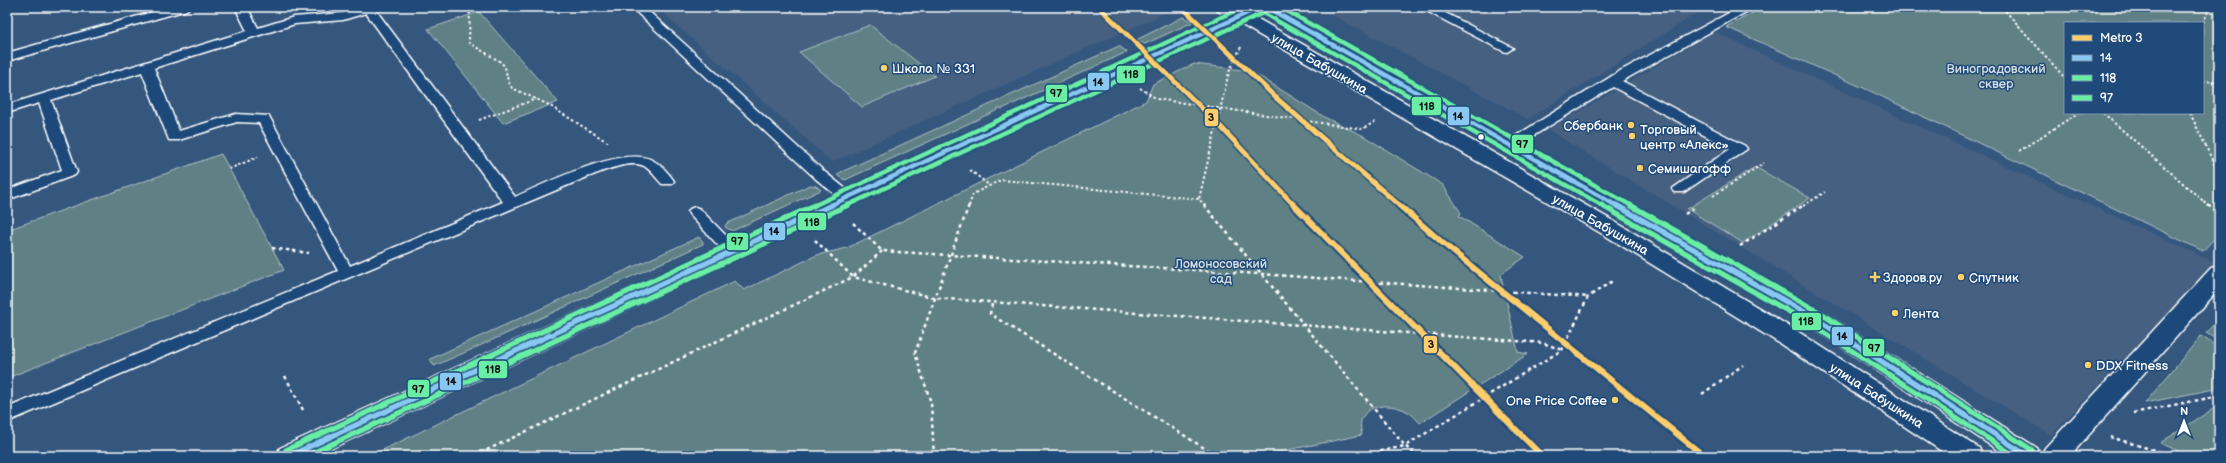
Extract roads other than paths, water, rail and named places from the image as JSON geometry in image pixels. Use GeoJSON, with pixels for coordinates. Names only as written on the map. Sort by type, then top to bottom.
{"type":"FeatureCollection","features":[{"type":"Feature","properties":{"kind":"street","name":"улица Бабушкина"},"geometry":{"type":"LineString","coordinates":[[1266,7],[1813,317],[2028,456]]}},
{"type":"Feature","properties":{"kind":"street"},"geometry":{"type":"LineString","coordinates":[[289,456],[847,198],[1241,10]]}},
{"type":"Feature","properties":{"kind":"street","name":"улица Бабушкина"},"geometry":{"type":"LineString","coordinates":[[1241,10],[1620,235],[1788,337],[1970,456]]}},
{"type":"Feature","properties":{"kind":"street"},"geometry":{"type":"LineString","coordinates":[[2054,456],[2219,274]]}},
{"type":"Feature","properties":{"kind":"lane"},"geometry":{"type":"LineString","coordinates":[[7,57],[163,10],[183,7]]}},
{"type":"Feature","properties":{"kind":"lane"},"geometry":{"type":"LineString","coordinates":[[240,7],[254,33]]}},
{"type":"Feature","properties":{"kind":"lane"},"geometry":{"type":"LineString","coordinates":[[637,7],[821,176],[847,198]]}},
{"type":"Feature","properties":{"kind":"lane"},"geometry":{"type":"LineString","coordinates":[[1425,7],[1507,48]]}},
{"type":"Feature","properties":{"kind":"lane"},"geometry":{"type":"LineString","coordinates":[[1510,144],[1613,82],[1749,7]]}},
{"type":"Feature","properties":{"kind":"lane"},"geometry":{"type":"LineString","coordinates":[[7,109],[294,21],[343,16],[370,8],[456,129],[512,204]]}},
{"type":"Feature","properties":{"kind":"lane"},"geometry":{"type":"LineString","coordinates":[[147,67],[174,137],[236,118],[264,119],[346,272]]}},
{"type":"Feature","properties":{"kind":"lane"},"geometry":{"type":"LineString","coordinates":[[1613,82],[1740,149],[1679,189]]}},
{"type":"Feature","properties":{"kind":"lane"},"geometry":{"type":"LineString","coordinates":[[7,195],[70,172],[44,98]]}},
{"type":"Feature","properties":{"kind":"lane"},"geometry":{"type":"LineString","coordinates":[[7,415],[346,272],[599,168],[625,160],[647,162],[666,181]]}},
{"type":"Feature","properties":{"kind":"lane"},"geometry":{"type":"LineString","coordinates":[[695,212],[732,251]]}},
{"type":"Feature","properties":{"kind":"metro line","name":"3"},"geometry":{"type":"LineString","coordinates":[[1099,7],[1221,127],[1318,231],[1542,456]]}},
{"type":"Feature","properties":{"kind":"metro line","name":"3"},"geometry":{"type":"LineString","coordinates":[[1182,7],[1274,96],[1444,244],[1704,456]]}},
{"type":"Feature","properties":{"kind":"place","name":"Школа № 331"},"geometry":{"type":"Point","coordinates":[884,68]}},
{"type":"Feature","properties":{"kind":"place","name":"Сбербанк"},"geometry":{"type":"Point","coordinates":[1631,125]}},
{"type":"Feature","properties":{"kind":"place","name":"Торговый центр «Алекс»"},"geometry":{"type":"Point","coordinates":[1632,136]}},
{"type":"Feature","properties":{"kind":"place","name":"Семишагофф"},"geometry":{"type":"Point","coordinates":[1640,168]}},
{"type":"Feature","properties":{"kind":"place","name":"Здоров.ру"},"geometry":{"type":"Point","coordinates":[1875,277]}},
{"type":"Feature","properties":{"kind":"place","name":"Спутник"},"geometry":{"type":"Point","coordinates":[1961,277]}},
{"type":"Feature","properties":{"kind":"place","name":"Лента"},"geometry":{"type":"Point","coordinates":[1895,313]}},
{"type":"Feature","properties":{"kind":"place","name":"DDX Fitness"},"geometry":{"type":"Point","coordinates":[2088,365]}},
{"type":"Feature","properties":{"kind":"place","name":"One Price Coffee"},"geometry":{"type":"Point","coordinates":[1615,400]}},
{"type":"Feature","properties":{"kind":"park label","name":"Виноградовский сквер"},"geometry":{"type":"Point","coordinates":[1996,76]}},
{"type":"Feature","properties":{"kind":"park label","name":"Ломоносовский сад"},"geometry":{"type":"Point","coordinates":[1221,270]}}]}
